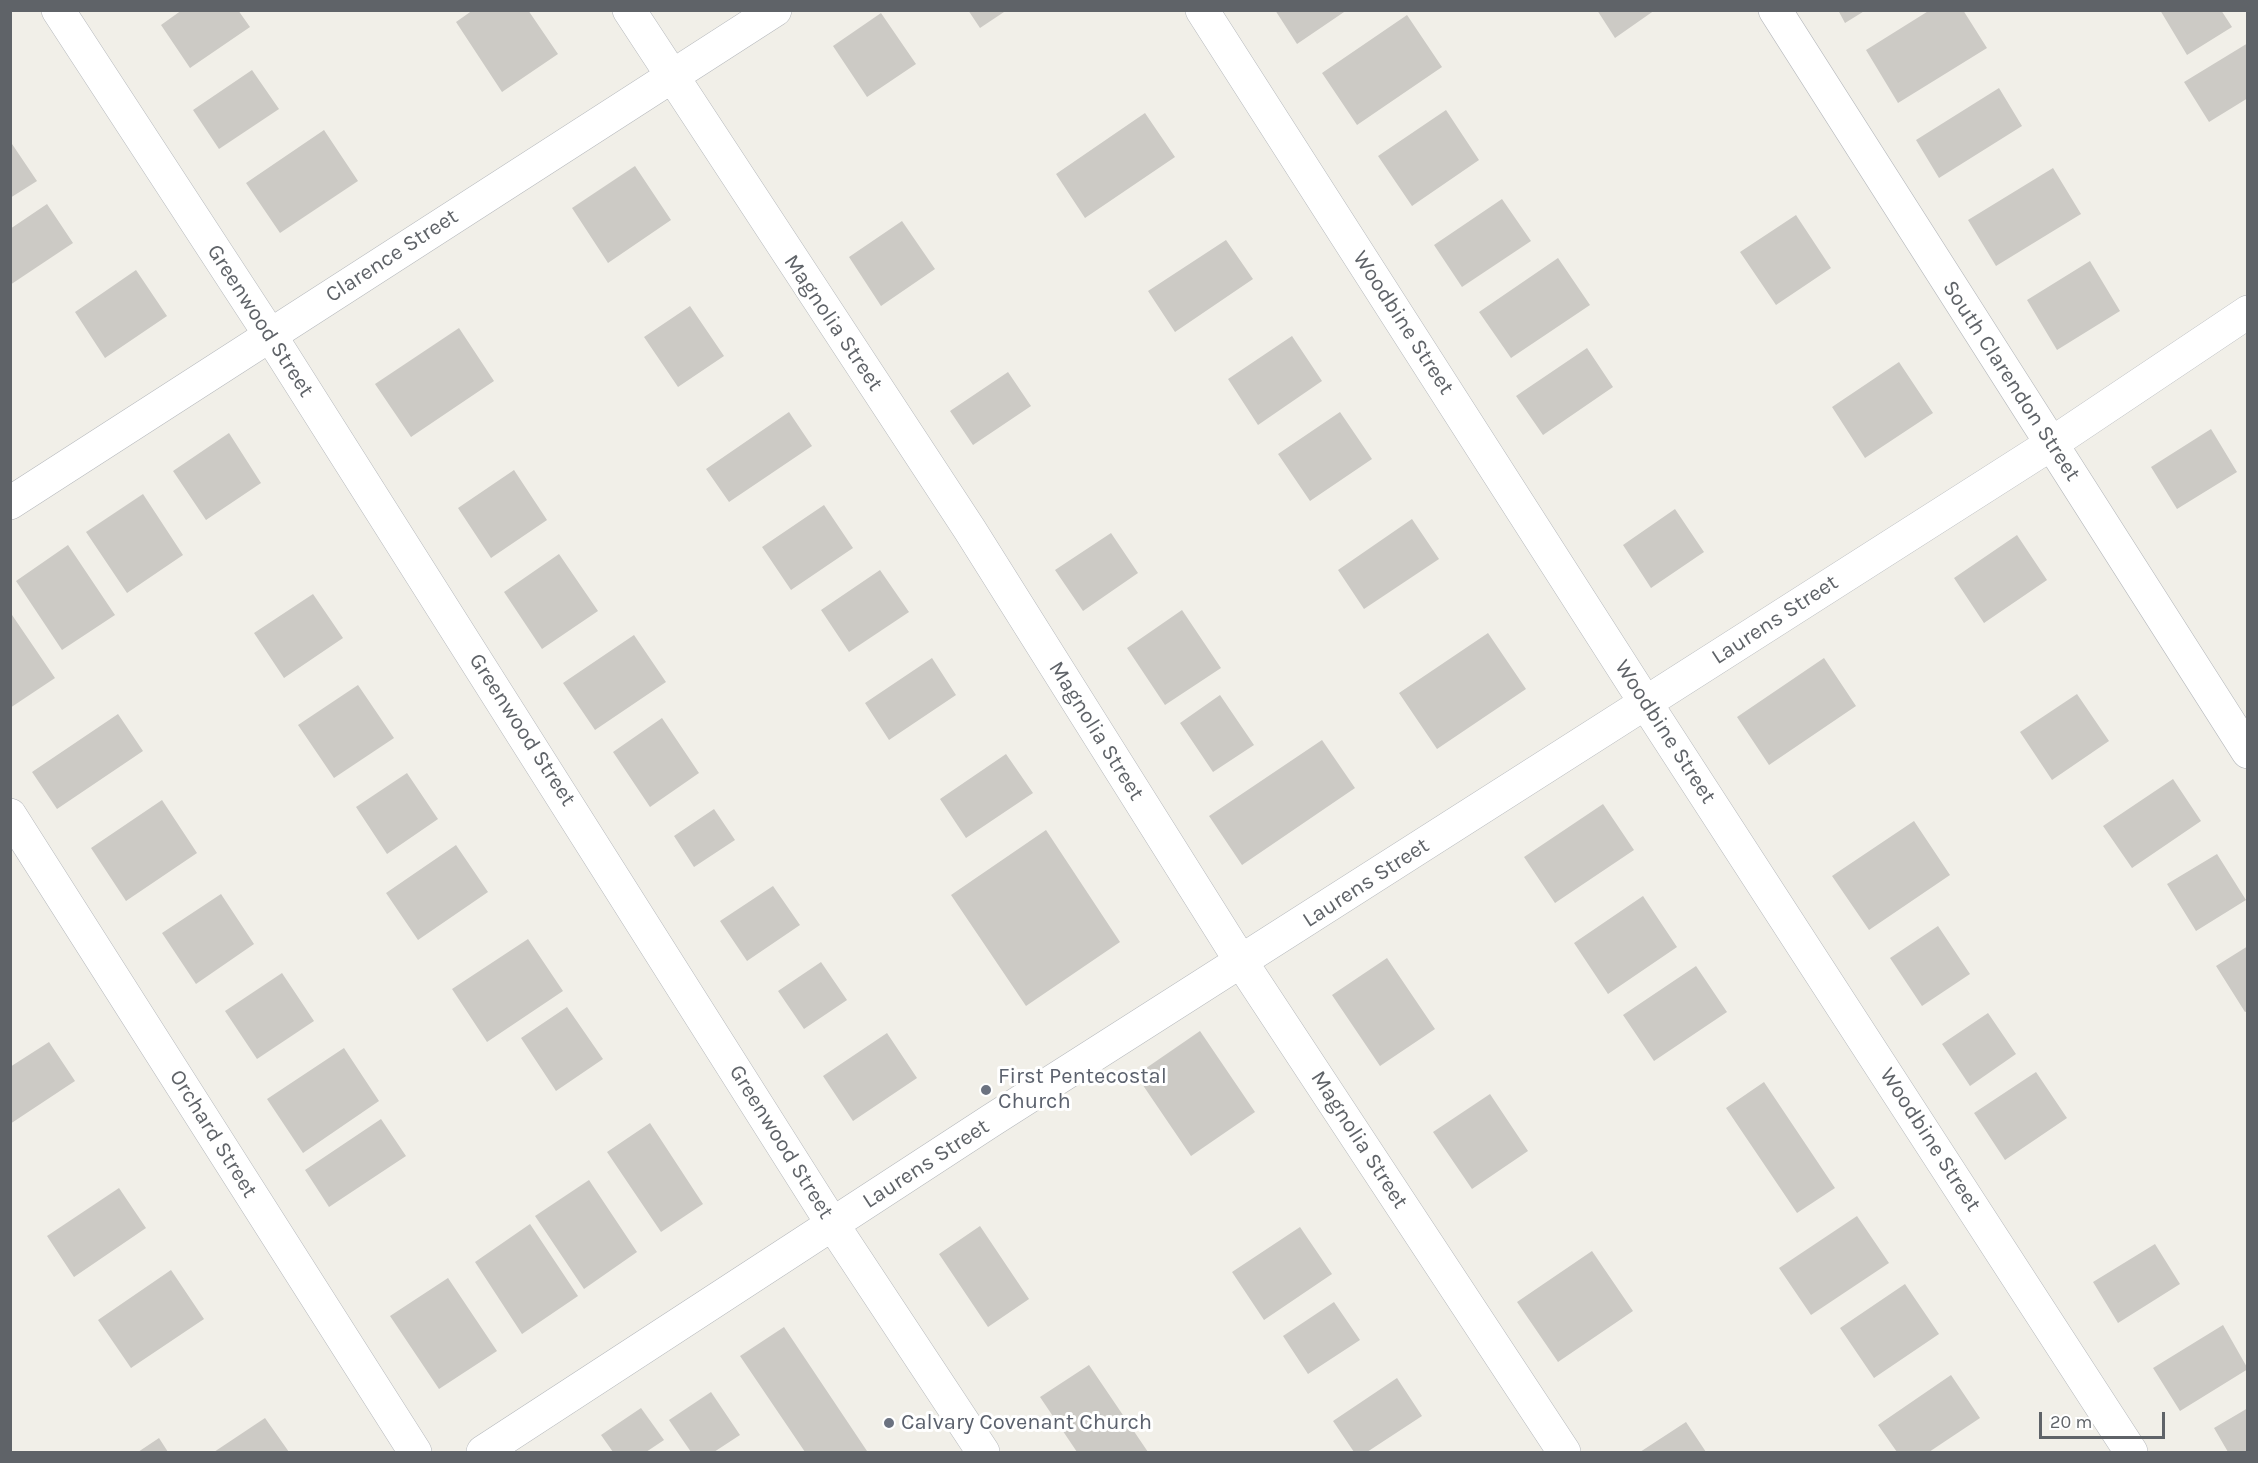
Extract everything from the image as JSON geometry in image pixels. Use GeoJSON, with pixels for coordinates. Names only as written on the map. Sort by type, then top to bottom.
{"type":"FeatureCollection","features":[{"type":"Feature","properties":{"kind":"street","name":"Greenwood Street"},"geometry":{"type":"LineString","coordinates":[[58,10],[270,335],[833,1225],[983,1452]]}},
{"type":"Feature","properties":{"kind":"street","name":"Magnolia Street"},"geometry":{"type":"LineString","coordinates":[[628,10],[670,78],[970,530],[1242,963],[1564,1452]]}},
{"type":"Feature","properties":{"kind":"street","name":"Clarence Street"},"geometry":{"type":"LineString","coordinates":[[10,503],[775,10]]}},
{"type":"Feature","properties":{"kind":"street","name":"Woodbine Street"},"geometry":{"type":"LineString","coordinates":[[1202,10],[1645,702],[2131,1452]]}},
{"type":"Feature","properties":{"kind":"street","name":"South Clarendon Street"},"geometry":{"type":"LineString","coordinates":[[1775,10],[2247,752]]}},
{"type":"Feature","properties":{"kind":"street","name":"Laurens Street"},"geometry":{"type":"LineString","coordinates":[[483,1452],[1645,702],[2051,444],[2247,312]]}},
{"type":"Feature","properties":{"kind":"street","name":"Orchard Street"},"geometry":{"type":"LineString","coordinates":[[10,815],[415,1452]]}},
{"type":"Feature","properties":{"kind":"building"},"geometry":{"type":"Polygon","coordinates":[[[182,10],[238,10],[250,27],[190,68],[161,25],[182,10]]]}},
{"type":"Feature","properties":{"kind":"building"},"geometry":{"type":"Polygon","coordinates":[[[473,10],[528,10],[558,54],[502,92],[456,22],[473,10]]]}},
{"type":"Feature","properties":{"kind":"building"},"geometry":{"type":"Polygon","coordinates":[[[968,10],[1007,10],[980,28],[968,10]]]}},
{"type":"Feature","properties":{"kind":"building"},"geometry":{"type":"Polygon","coordinates":[[[1275,10],[1347,10],[1297,44],[1275,10]]]}},
{"type":"Feature","properties":{"kind":"building"},"geometry":{"type":"Polygon","coordinates":[[[1597,10],[1655,10],[1615,38],[1597,10]]]}},
{"type":"Feature","properties":{"kind":"building"},"geometry":{"type":"Polygon","coordinates":[[[1838,10],[1866,10],[1845,23],[1838,10]]]}},
{"type":"Feature","properties":{"kind":"building"},"geometry":{"type":"Polygon","coordinates":[[[1930,10],[1963,10],[1987,48],[1898,103],[1866,50],[1930,10]]]}},
{"type":"Feature","properties":{"kind":"building"},"geometry":{"type":"Polygon","coordinates":[[[2160,10],[2221,10],[2232,27],[2187,55],[2160,10]]]}},
{"type":"Feature","properties":{"kind":"building"},"geometry":{"type":"Polygon","coordinates":[[[881,13],[916,64],[867,97],[833,46],[881,13]]]}},
{"type":"Feature","properties":{"kind":"building"},"geometry":{"type":"Polygon","coordinates":[[[1407,15],[1442,67],[1357,125],[1322,73],[1407,15]]]}},
{"type":"Feature","properties":{"kind":"building"},"geometry":{"type":"Polygon","coordinates":[[[2248,43],[2248,98],[2209,122],[2184,82],[2248,43]]]}},
{"type":"Feature","properties":{"kind":"building"},"geometry":{"type":"Polygon","coordinates":[[[252,70],[279,109],[219,149],[193,110],[252,70]]]}},
{"type":"Feature","properties":{"kind":"building"},"geometry":{"type":"Polygon","coordinates":[[[1999,88],[2022,126],[1939,178],[1916,140],[1999,88]]]}},
{"type":"Feature","properties":{"kind":"building"},"geometry":{"type":"Polygon","coordinates":[[[1446,110],[1479,160],[1412,206],[1378,156],[1446,110]]]}},
{"type":"Feature","properties":{"kind":"building"},"geometry":{"type":"Polygon","coordinates":[[[1145,113],[1175,157],[1085,218],[1056,174],[1145,113]]]}},
{"type":"Feature","properties":{"kind":"building"},"geometry":{"type":"Polygon","coordinates":[[[324,130],[358,181],[280,233],[246,183],[324,130]]]}},
{"type":"Feature","properties":{"kind":"building"},"geometry":{"type":"Polygon","coordinates":[[[10,141],[37,181],[10,198],[10,141]]]}},
{"type":"Feature","properties":{"kind":"building"},"geometry":{"type":"Polygon","coordinates":[[[635,166],[671,220],[608,263],[572,208],[635,166]]]}},
{"type":"Feature","properties":{"kind":"building"},"geometry":{"type":"Polygon","coordinates":[[[2053,168],[2081,214],[1996,266],[1968,220],[2053,168]]]}},
{"type":"Feature","properties":{"kind":"building"},"geometry":{"type":"Polygon","coordinates":[[[1502,199],[1531,241],[1462,287],[1434,245],[1502,199]]]}},
{"type":"Feature","properties":{"kind":"building"},"geometry":{"type":"Polygon","coordinates":[[[47,204],[73,243],[10,285],[10,229],[47,204]]]}},
{"type":"Feature","properties":{"kind":"building"},"geometry":{"type":"Polygon","coordinates":[[[1796,215],[1831,268],[1776,305],[1740,252],[1796,215]]]}},
{"type":"Feature","properties":{"kind":"building"},"geometry":{"type":"Polygon","coordinates":[[[902,221],[935,269],[881,306],[849,257],[902,221]]]}},
{"type":"Feature","properties":{"kind":"building"},"geometry":{"type":"Polygon","coordinates":[[[1226,240],[1253,279],[1175,332],[1148,291],[1226,240]]]}},
{"type":"Feature","properties":{"kind":"building"},"geometry":{"type":"Polygon","coordinates":[[[1558,258],[1590,305],[1511,358],[1479,312],[1558,258]]]}},
{"type":"Feature","properties":{"kind":"building"},"geometry":{"type":"Polygon","coordinates":[[[2090,261],[2120,311],[2057,350],[2027,300],[2090,261]]]}},
{"type":"Feature","properties":{"kind":"building"},"geometry":{"type":"Polygon","coordinates":[[[136,270],[167,316],[105,358],[75,312],[136,270]]]}},
{"type":"Feature","properties":{"kind":"building"},"geometry":{"type":"Polygon","coordinates":[[[690,306],[724,356],[678,387],[644,337],[690,306]]]}},
{"type":"Feature","properties":{"kind":"building"},"geometry":{"type":"Polygon","coordinates":[[[459,328],[494,381],[411,437],[375,384],[459,328]]]}},
{"type":"Feature","properties":{"kind":"building"},"geometry":{"type":"Polygon","coordinates":[[[1292,336],[1322,381],[1258,425],[1228,379],[1292,336]]]}},
{"type":"Feature","properties":{"kind":"building"},"geometry":{"type":"Polygon","coordinates":[[[1587,348],[1613,387],[1543,435],[1516,396],[1587,348]]]}},
{"type":"Feature","properties":{"kind":"building"},"geometry":{"type":"Polygon","coordinates":[[[1899,362],[1933,413],[1865,458],[1832,407],[1899,362]]]}},
{"type":"Feature","properties":{"kind":"building"},"geometry":{"type":"Polygon","coordinates":[[[1008,372],[1031,406],[973,445],[950,411],[1008,372]]]}},
{"type":"Feature","properties":{"kind":"building"},"geometry":{"type":"Polygon","coordinates":[[[789,412],[812,446],[729,502],[706,469],[789,412]]]}},
{"type":"Feature","properties":{"kind":"building"},"geometry":{"type":"Polygon","coordinates":[[[1340,412],[1372,459],[1310,501],[1278,454],[1340,412]]]}},
{"type":"Feature","properties":{"kind":"building"},"geometry":{"type":"Polygon","coordinates":[[[2211,429],[2237,472],[2177,509],[2151,467],[2211,429]]]}},
{"type":"Feature","properties":{"kind":"building"},"geometry":{"type":"Polygon","coordinates":[[[229,433],[261,483],[206,520],[173,471],[229,433]]]}},
{"type":"Feature","properties":{"kind":"building"},"geometry":{"type":"Polygon","coordinates":[[[514,470],[547,520],[491,558],[458,508],[514,470]]]}},
{"type":"Feature","properties":{"kind":"building"},"geometry":{"type":"Polygon","coordinates":[[[143,494],[183,555],[127,593],[86,532],[143,494]]]}},
{"type":"Feature","properties":{"kind":"building"},"geometry":{"type":"Polygon","coordinates":[[[824,505],[853,548],[791,590],[762,547],[824,505]]]}},
{"type":"Feature","properties":{"kind":"building"},"geometry":{"type":"Polygon","coordinates":[[[1675,509],[1704,552],[1651,588],[1623,545],[1675,509]]]}},
{"type":"Feature","properties":{"kind":"building"},"geometry":{"type":"Polygon","coordinates":[[[1412,519],[1439,559],[1364,609],[1338,570],[1412,519]]]}},
{"type":"Feature","properties":{"kind":"building"},"geometry":{"type":"Polygon","coordinates":[[[1111,533],[1138,573],[1083,611],[1055,570],[1111,533]]]}},
{"type":"Feature","properties":{"kind":"building"},"geometry":{"type":"Polygon","coordinates":[[[2017,535],[2047,580],[1984,623],[1954,578],[2017,535]]]}},
{"type":"Feature","properties":{"kind":"building"},"geometry":{"type":"Polygon","coordinates":[[[68,545],[115,615],[62,650],[16,581],[68,545]]]}},
{"type":"Feature","properties":{"kind":"building"},"geometry":{"type":"Polygon","coordinates":[[[559,554],[598,611],[542,649],[504,592],[559,554]]]}},
{"type":"Feature","properties":{"kind":"building"},"geometry":{"type":"Polygon","coordinates":[[[880,570],[909,612],[849,652],[821,610],[880,570]]]}},
{"type":"Feature","properties":{"kind":"building"},"geometry":{"type":"Polygon","coordinates":[[[313,594],[343,638],[284,678],[254,633],[313,594]]]}},
{"type":"Feature","properties":{"kind":"building"},"geometry":{"type":"Polygon","coordinates":[[[1182,610],[1221,668],[1165,705],[1127,648],[1182,610]]]}},
{"type":"Feature","properties":{"kind":"building"},"geometry":{"type":"Polygon","coordinates":[[[10,612],[55,678],[10,708],[10,612]]]}},
{"type":"Feature","properties":{"kind":"building"},"geometry":{"type":"Polygon","coordinates":[[[1488,633],[1526,689],[1437,749],[1399,693],[1488,633]]]}},
{"type":"Feature","properties":{"kind":"building"},"geometry":{"type":"Polygon","coordinates":[[[634,635],[666,682],[595,730],[563,683],[634,635]]]}},
{"type":"Feature","properties":{"kind":"building"},"geometry":{"type":"Polygon","coordinates":[[[932,658],[956,695],[889,740],[865,703],[932,658]]]}},
{"type":"Feature","properties":{"kind":"building"},"geometry":{"type":"Polygon","coordinates":[[[1824,658],[1856,706],[1769,765],[1737,717],[1824,658]]]}},
{"type":"Feature","properties":{"kind":"building"},"geometry":{"type":"Polygon","coordinates":[[[358,685],[394,738],[334,778],[298,725],[358,685]]]}},
{"type":"Feature","properties":{"kind":"building"},"geometry":{"type":"Polygon","coordinates":[[[2077,694],[2109,741],[2052,780],[2020,732],[2077,694]]]}},
{"type":"Feature","properties":{"kind":"building"},"geometry":{"type":"Polygon","coordinates":[[[1220,695],[1254,745],[1213,772],[1180,723],[1220,695]]]}},
{"type":"Feature","properties":{"kind":"building"},"geometry":{"type":"Polygon","coordinates":[[[118,714],[143,751],[57,809],[32,772],[118,714]]]}},
{"type":"Feature","properties":{"kind":"building"},"geometry":{"type":"Polygon","coordinates":[[[662,718],[699,773],[650,807],[613,752],[662,718]]]}},
{"type":"Feature","properties":{"kind":"building"},"geometry":{"type":"Polygon","coordinates":[[[1322,740],[1355,788],[1242,865],[1209,816],[1322,740]]]}},
{"type":"Feature","properties":{"kind":"building"},"geometry":{"type":"Polygon","coordinates":[[[1006,754],[1033,793],[966,838],[940,799],[1006,754]]]}},
{"type":"Feature","properties":{"kind":"building"},"geometry":{"type":"Polygon","coordinates":[[[407,773],[438,819],[387,854],[356,807],[407,773]]]}},
{"type":"Feature","properties":{"kind":"building"},"geometry":{"type":"Polygon","coordinates":[[[2173,779],[2201,821],[2132,868],[2103,826],[2173,779]]]}},
{"type":"Feature","properties":{"kind":"building"},"geometry":{"type":"Polygon","coordinates":[[[162,800],[197,853],[126,901],[91,848],[162,800]]]}},
{"type":"Feature","properties":{"kind":"building"},"geometry":{"type":"Polygon","coordinates":[[[1603,804],[1634,850],[1555,903],[1524,857],[1603,804]]]}},
{"type":"Feature","properties":{"kind":"building"},"geometry":{"type":"Polygon","coordinates":[[[714,809],[735,840],[694,867],[674,836],[714,809]]]}},
{"type":"Feature","properties":{"kind":"building"},"geometry":{"type":"Polygon","coordinates":[[[1914,821],[1950,875],[1869,930],[1832,876],[1914,821]]]}},
{"type":"Feature","properties":{"kind":"building"},"geometry":{"type":"Polygon","coordinates":[[[1046,830],[1120,942],[1026,1006],[951,895],[1046,830]]]}},
{"type":"Feature","properties":{"kind":"building"},"geometry":{"type":"Polygon","coordinates":[[[456,845],[488,892],[418,940],[386,893],[456,845]]]}},
{"type":"Feature","properties":{"kind":"building"},"geometry":{"type":"Polygon","coordinates":[[[2217,854],[2246,900],[2196,931],[2167,884],[2217,854]]]}},
{"type":"Feature","properties":{"kind":"building"},"geometry":{"type":"Polygon","coordinates":[[[773,886],[800,925],[747,961],[720,921],[773,886]]]}},
{"type":"Feature","properties":{"kind":"building"},"geometry":{"type":"Polygon","coordinates":[[[221,894],[254,944],[196,984],[162,933],[221,894]]]}},
{"type":"Feature","properties":{"kind":"building"},"geometry":{"type":"Polygon","coordinates":[[[1643,896],[1677,947],[1608,994],[1574,943],[1643,896]]]}},
{"type":"Feature","properties":{"kind":"building"},"geometry":{"type":"Polygon","coordinates":[[[1938,926],[1970,974],[1922,1006],[1890,958],[1938,926]]]}},
{"type":"Feature","properties":{"kind":"building"},"geometry":{"type":"Polygon","coordinates":[[[528,939],[563,991],[487,1042],[452,989],[528,939]]]}},
{"type":"Feature","properties":{"kind":"building"},"geometry":{"type":"Polygon","coordinates":[[[2248,946],[2248,1011],[2245,1012],[2216,966],[2248,946]]]}},
{"type":"Feature","properties":{"kind":"building"},"geometry":{"type":"Polygon","coordinates":[[[1387,958],[1435,1029],[1380,1066],[1332,995],[1387,958]]]}},
{"type":"Feature","properties":{"kind":"building"},"geometry":{"type":"Polygon","coordinates":[[[821,962],[847,1000],[804,1029],[778,991],[821,962]]]}},
{"type":"Feature","properties":{"kind":"building"},"geometry":{"type":"Polygon","coordinates":[[[1696,966],[1727,1012],[1654,1061],[1623,1015],[1696,966]]]}},
{"type":"Feature","properties":{"kind":"building"},"geometry":{"type":"Polygon","coordinates":[[[282,973],[314,1021],[257,1059],[225,1011],[282,973]]]}},
{"type":"Feature","properties":{"kind":"building"},"geometry":{"type":"Polygon","coordinates":[[[567,1007],[603,1059],[556,1091],[521,1038],[567,1007]]]}},
{"type":"Feature","properties":{"kind":"building"},"geometry":{"type":"Polygon","coordinates":[[[1988,1013],[2016,1054],[1970,1086],[1942,1044],[1988,1013]]]}},
{"type":"Feature","properties":{"kind":"building"},"geometry":{"type":"Polygon","coordinates":[[[1200,1031],[1255,1112],[1191,1156],[1136,1075],[1200,1031]]]}},
{"type":"Feature","properties":{"kind":"building"},"geometry":{"type":"Polygon","coordinates":[[[887,1033],[917,1078],[853,1121],[823,1076],[887,1033]]]}},
{"type":"Feature","properties":{"kind":"building"},"geometry":{"type":"Polygon","coordinates":[[[49,1042],[75,1081],[10,1124],[10,1067],[49,1042]]]}},
{"type":"Feature","properties":{"kind":"building"},"geometry":{"type":"Polygon","coordinates":[[[344,1048],[379,1101],[303,1153],[267,1099],[344,1048]]]}},
{"type":"Feature","properties":{"kind":"building"},"geometry":{"type":"Polygon","coordinates":[[[2036,1072],[2067,1118],[2005,1160],[1974,1113],[2036,1072]]]}},
{"type":"Feature","properties":{"kind":"building"},"geometry":{"type":"Polygon","coordinates":[[[1764,1082],[1835,1188],[1797,1213],[1726,1108],[1764,1082]]]}},
{"type":"Feature","properties":{"kind":"building"},"geometry":{"type":"Polygon","coordinates":[[[1490,1094],[1528,1151],[1472,1189],[1433,1132],[1490,1094]]]}},
{"type":"Feature","properties":{"kind":"building"},"geometry":{"type":"Polygon","coordinates":[[[381,1119],[406,1156],[329,1207],[305,1170],[381,1119]]]}},
{"type":"Feature","properties":{"kind":"building"},"geometry":{"type":"Polygon","coordinates":[[[650,1123],[703,1204],[661,1232],[607,1152],[650,1123]]]}},
{"type":"Feature","properties":{"kind":"building"},"geometry":{"type":"Polygon","coordinates":[[[589,1180],[637,1252],[584,1289],[535,1216],[589,1180]]]}},
{"type":"Feature","properties":{"kind":"building"},"geometry":{"type":"Polygon","coordinates":[[[119,1188],[146,1228],[74,1277],[47,1236],[119,1188]]]}},
{"type":"Feature","properties":{"kind":"building"},"geometry":{"type":"Polygon","coordinates":[[[1857,1216],[1889,1263],[1811,1315],[1779,1268],[1857,1216]]]}},
{"type":"Feature","properties":{"kind":"building"},"geometry":{"type":"Polygon","coordinates":[[[530,1224],[578,1296],[522,1334],[475,1262],[530,1224]]]}},
{"type":"Feature","properties":{"kind":"building"},"geometry":{"type":"Polygon","coordinates":[[[980,1226],[1029,1299],[988,1327],[939,1254],[980,1226]]]}},
{"type":"Feature","properties":{"kind":"building"},"geometry":{"type":"Polygon","coordinates":[[[1300,1227],[1332,1274],[1264,1320],[1232,1272],[1300,1227]]]}},
{"type":"Feature","properties":{"kind":"building"},"geometry":{"type":"Polygon","coordinates":[[[2155,1244],[2180,1284],[2118,1323],[2093,1282],[2155,1244]]]}},
{"type":"Feature","properties":{"kind":"building"},"geometry":{"type":"Polygon","coordinates":[[[1592,1251],[1633,1311],[1558,1362],[1517,1302],[1592,1251]]]}},
{"type":"Feature","properties":{"kind":"building"},"geometry":{"type":"Polygon","coordinates":[[[171,1270],[204,1319],[131,1368],[98,1320],[171,1270]]]}},
{"type":"Feature","properties":{"kind":"building"},"geometry":{"type":"Polygon","coordinates":[[[448,1278],[497,1351],[439,1389],[390,1316],[448,1278]]]}},
{"type":"Feature","properties":{"kind":"building"},"geometry":{"type":"Polygon","coordinates":[[[1905,1284],[1939,1334],[1874,1378],[1840,1328],[1905,1284]]]}},
{"type":"Feature","properties":{"kind":"building"},"geometry":{"type":"Polygon","coordinates":[[[1334,1302],[1360,1340],[1308,1374],[1283,1336],[1334,1302]]]}},
{"type":"Feature","properties":{"kind":"building"},"geometry":{"type":"Polygon","coordinates":[[[2223,1325],[2248,1369],[2180,1411],[2153,1368],[2223,1325]]]}},
{"type":"Feature","properties":{"kind":"building"},"geometry":{"type":"Polygon","coordinates":[[[784,1327],[867,1451],[805,1452],[740,1356],[784,1327]]]}},
{"type":"Feature","properties":{"kind":"building"},"geometry":{"type":"Polygon","coordinates":[[[1089,1365],[1148,1452],[1077,1452],[1040,1397],[1089,1365]]]}},
{"type":"Feature","properties":{"kind":"building"},"geometry":{"type":"Polygon","coordinates":[[[1951,1375],[1980,1418],[1929,1452],[1897,1452],[1878,1425],[1951,1375]]]}},
{"type":"Feature","properties":{"kind":"building"},"geometry":{"type":"Polygon","coordinates":[[[1397,1378],[1422,1416],[1367,1452],[1354,1452],[1333,1421],[1397,1378]]]}},
{"type":"Feature","properties":{"kind":"building"},"geometry":{"type":"Polygon","coordinates":[[[711,1392],[740,1435],[714,1452],[691,1452],[669,1420],[711,1392]]]}},
{"type":"Feature","properties":{"kind":"building"},"geometry":{"type":"Polygon","coordinates":[[[641,1408],[664,1440],[646,1452],[613,1452],[601,1435],[641,1408]]]}},
{"type":"Feature","properties":{"kind":"building"},"geometry":{"type":"Polygon","coordinates":[[[2248,1408],[2248,1452],[2228,1452],[2214,1428],[2248,1408]]]}},
{"type":"Feature","properties":{"kind":"building"},"geometry":{"type":"Polygon","coordinates":[[[265,1418],[289,1452],[214,1452],[265,1418]]]}},
{"type":"Feature","properties":{"kind":"building"},"geometry":{"type":"Polygon","coordinates":[[[1686,1422],[1706,1452],[1640,1452],[1686,1422]]]}},
{"type":"Feature","properties":{"kind":"building"},"geometry":{"type":"Polygon","coordinates":[[[159,1438],[168,1452],[138,1452],[159,1438]]]}},
{"type":"Feature","properties":{"kind":"place","name":"First Pentecostal Church"},"geometry":{"type":"Point","coordinates":[986,1090]}},
{"type":"Feature","properties":{"kind":"place","name":"Calvary Covenant Church"},"geometry":{"type":"Point","coordinates":[889,1423]}}]}
